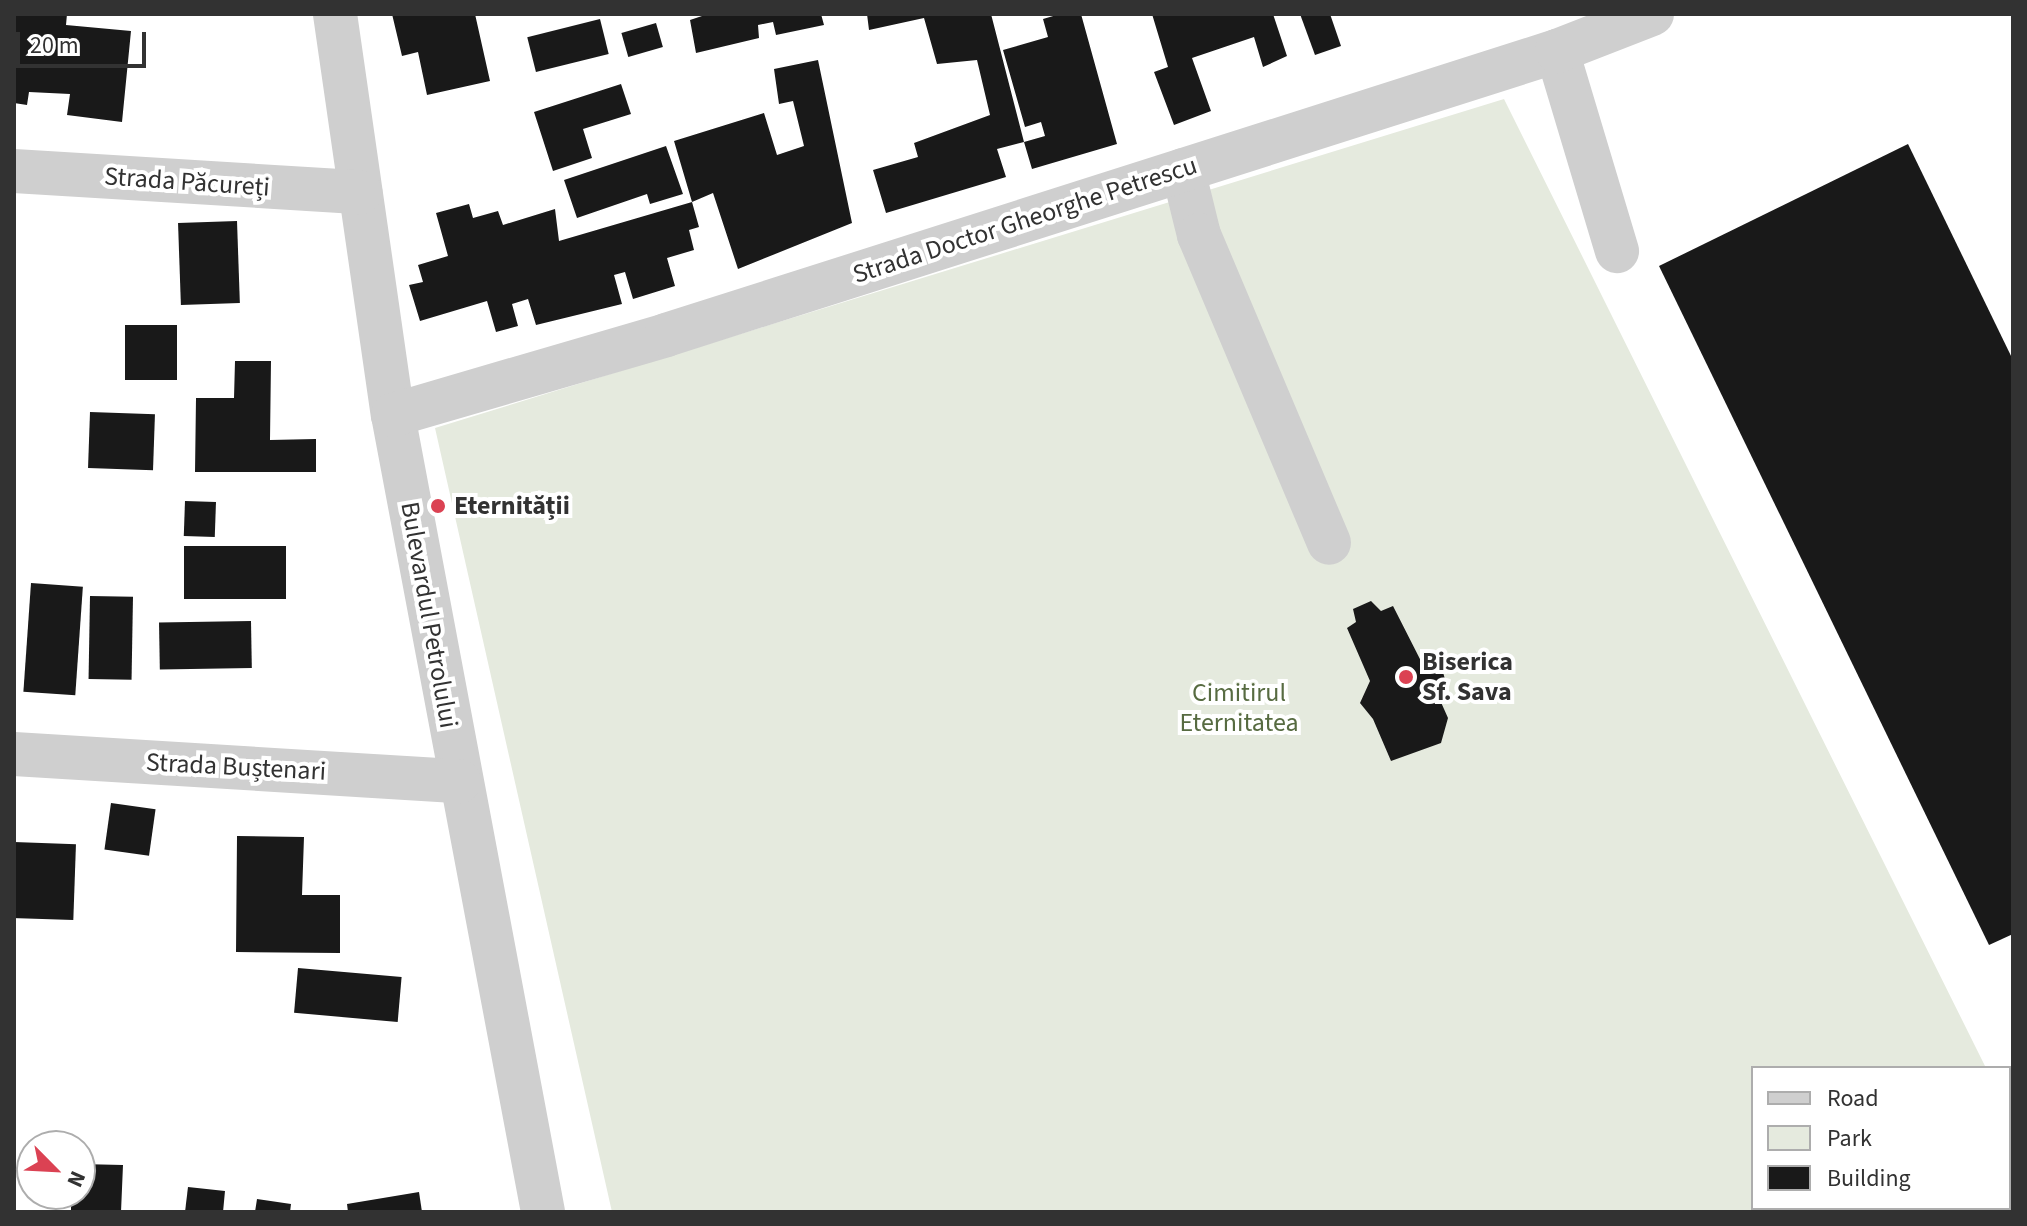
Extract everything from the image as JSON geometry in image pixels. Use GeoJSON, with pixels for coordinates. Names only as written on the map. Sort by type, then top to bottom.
{"type":"FeatureCollection","features":[{"type":"Feature","properties":{"kind":"street","name":"Bulevardul Petrolului"},"geometry":{"type":"LineString","coordinates":[[335,14],[393,415],[459,781],[543,1212]]}},
{"type":"Feature","properties":{"kind":"street","name":"Strada Doctor Gheorghe Petrescu"},"geometry":{"type":"LineString","coordinates":[[393,415],[666,335],[1557,51],[1652,14]]}},
{"type":"Feature","properties":{"kind":"street"},"geometry":{"type":"LineString","coordinates":[[1557,51],[1617,251]]}},
{"type":"Feature","properties":{"kind":"street"},"geometry":{"type":"LineString","coordinates":[[1183,170],[1199,235],[1329,543]]}},
{"type":"Feature","properties":{"kind":"street","name":"Strada Păcureți"},"geometry":{"type":"LineString","coordinates":[[14,171],[360,192]]}},
{"type":"Feature","properties":{"kind":"street","name":"Strada Buștenari"},"geometry":{"type":"LineString","coordinates":[[14,754],[459,781]]}},
{"type":"Feature","properties":{"kind":"green space","name":"Cimitirul Eternitatea"},"geometry":{"type":"Polygon","coordinates":[[[1504,99],[1985,1066],[1751,1066],[1751,1210],[2011,1210],[2011,1162],[2013,1212],[612,1212],[435,428],[1504,99]]]}},
{"type":"Feature","properties":{"kind":"building"},"geometry":{"type":"Polygon","coordinates":[[[14,14],[67,14],[66,25],[131,31],[122,122],[67,115],[70,94],[29,92],[27,105],[14,103],[14,14]]]}},
{"type":"Feature","properties":{"kind":"building"},"geometry":{"type":"Polygon","coordinates":[[[392,14],[475,14],[490,81],[427,95],[418,52],[402,56],[392,14]]]}},
{"type":"Feature","properties":{"kind":"building"},"geometry":{"type":"Polygon","coordinates":[[[708,14],[821,14],[824,25],[776,35],[773,22],[758,25],[759,38],[696,53],[690,20],[708,14]]]}},
{"type":"Feature","properties":{"kind":"building"},"geometry":{"type":"Polygon","coordinates":[[[867,14],[991,14],[1024,142],[997,149],[1006,177],[886,213],[873,170],[918,157],[914,143],[990,115],[977,60],[937,64],[924,18],[869,30],[867,14]]]}},
{"type":"Feature","properties":{"kind":"building"},"geometry":{"type":"Polygon","coordinates":[[[1060,14],[1081,14],[1117,144],[1032,169],[1024,142],[1045,136],[1041,122],[1025,127],[1003,50],[1048,37],[1043,19],[1060,14]]]}},
{"type":"Feature","properties":{"kind":"building"},"geometry":{"type":"Polygon","coordinates":[[[1152,14],[1273,14],[1287,56],[1263,67],[1254,37],[1192,58],[1211,111],[1174,125],[1154,72],[1168,67],[1152,14]]]}},
{"type":"Feature","properties":{"kind":"building"},"geometry":{"type":"Polygon","coordinates":[[[1300,14],[1330,14],[1341,46],[1315,55],[1300,14]]]}},
{"type":"Feature","properties":{"kind":"building"},"geometry":{"type":"Polygon","coordinates":[[[600,19],[609,54],[536,72],[527,37],[600,19]]]}},
{"type":"Feature","properties":{"kind":"building"},"geometry":{"type":"Polygon","coordinates":[[[656,23],[663,47],[628,57],[621,33],[656,23]]]}},
{"type":"Feature","properties":{"kind":"building"},"geometry":{"type":"Polygon","coordinates":[[[818,60],[852,223],[738,269],[713,193],[692,202],[674,141],[764,113],[777,155],[804,146],[793,101],[779,104],[774,69],[818,60]]]}},
{"type":"Feature","properties":{"kind":"building"},"geometry":{"type":"Polygon","coordinates":[[[621,84],[631,114],[583,129],[592,158],[553,171],[534,112],[621,84]]]}},
{"type":"Feature","properties":{"kind":"building"},"geometry":{"type":"Polygon","coordinates":[[[1908,144],[2013,360],[2013,934],[1989,945],[1659,266],[1908,144]]]}},
{"type":"Feature","properties":{"kind":"building"},"geometry":{"type":"Polygon","coordinates":[[[666,146],[683,194],[650,204],[647,194],[577,218],[564,180],[666,146]]]}},
{"type":"Feature","properties":{"kind":"building"},"geometry":{"type":"Polygon","coordinates":[[[692,202],[699,227],[689,230],[694,250],[667,258],[675,286],[633,299],[625,272],[614,275],[622,304],[536,325],[528,299],[512,304],[518,326],[496,332],[487,301],[420,321],[409,285],[423,282],[418,265],[448,256],[436,213],[469,204],[473,218],[498,211],[503,225],[555,209],[559,241],[692,202]]]}},
{"type":"Feature","properties":{"kind":"building"},"geometry":{"type":"Polygon","coordinates":[[[237,221],[240,303],[181,305],[178,223],[237,221]]]}},
{"type":"Feature","properties":{"kind":"building"},"geometry":{"type":"Polygon","coordinates":[[[125,325],[177,325],[177,380],[125,380],[125,325]]]}},
{"type":"Feature","properties":{"kind":"building"},"geometry":{"type":"Polygon","coordinates":[[[235,361],[271,361],[270,440],[316,439],[316,472],[195,472],[196,398],[234,398],[235,361]]]}},
{"type":"Feature","properties":{"kind":"building"},"geometry":{"type":"Polygon","coordinates":[[[90,412],[155,414],[153,470],[88,468],[90,412]]]}},
{"type":"Feature","properties":{"kind":"building"},"geometry":{"type":"Polygon","coordinates":[[[185,501],[216,502],[215,537],[184,536],[185,501]]]}},
{"type":"Feature","properties":{"kind":"building"},"geometry":{"type":"Polygon","coordinates":[[[184,546],[286,546],[286,599],[184,599],[184,546]]]}},
{"type":"Feature","properties":{"kind":"building"},"geometry":{"type":"Polygon","coordinates":[[[31,583],[83,587],[75,695],[23,692],[31,583]]]}},
{"type":"Feature","properties":{"kind":"building"},"geometry":{"type":"Polygon","coordinates":[[[90,596],[133,597],[132,680],[89,679],[90,596]]]}},
{"type":"Feature","properties":{"kind":"building","name":"Biserica Sf. Sava"},"geometry":{"type":"Polygon","coordinates":[[[1371,601],[1381,611],[1393,606],[1424,667],[1443,672],[1447,687],[1440,700],[1448,718],[1441,743],[1391,761],[1373,719],[1360,703],[1370,681],[1347,628],[1356,622],[1353,609],[1371,601]]]}},
{"type":"Feature","properties":{"kind":"building"},"geometry":{"type":"Polygon","coordinates":[[[251,621],[252,668],[160,670],[159,623],[251,621]]]}},
{"type":"Feature","properties":{"kind":"building"},"geometry":{"type":"Polygon","coordinates":[[[111,803],[156,809],[149,856],[104,850],[111,803]]]}},
{"type":"Feature","properties":{"kind":"building"},"geometry":{"type":"Polygon","coordinates":[[[237,836],[304,837],[302,895],[340,895],[340,953],[236,952],[237,836]]]}},
{"type":"Feature","properties":{"kind":"building"},"geometry":{"type":"Polygon","coordinates":[[[14,842],[76,844],[73,920],[14,918],[14,842]]]}},
{"type":"Feature","properties":{"kind":"building"},"geometry":{"type":"Polygon","coordinates":[[[298,968],[402,977],[398,1022],[294,1013],[298,968]]]}},
{"type":"Feature","properties":{"kind":"building"},"geometry":{"type":"Polygon","coordinates":[[[96,1164],[123,1165],[121,1212],[71,1212],[96,1210],[96,1164]]]}},
{"type":"Feature","properties":{"kind":"building"},"geometry":{"type":"Polygon","coordinates":[[[188,1187],[225,1191],[223,1212],[185,1212],[188,1187]]]}},
{"type":"Feature","properties":{"kind":"building"},"geometry":{"type":"Polygon","coordinates":[[[419,1192],[422,1212],[348,1212],[347,1204],[419,1192]]]}},
{"type":"Feature","properties":{"kind":"building"},"geometry":{"type":"Polygon","coordinates":[[[257,1199],[291,1204],[290,1212],[255,1212],[257,1199]]]}},
{"type":"Feature","properties":{"kind":"place","name":"Eternității"},"geometry":{"type":"Point","coordinates":[438,506]}},
{"type":"Feature","properties":{"kind":"place","name":"Biserica Sf. Sava"},"geometry":{"type":"Point","coordinates":[1406,677]}}]}
